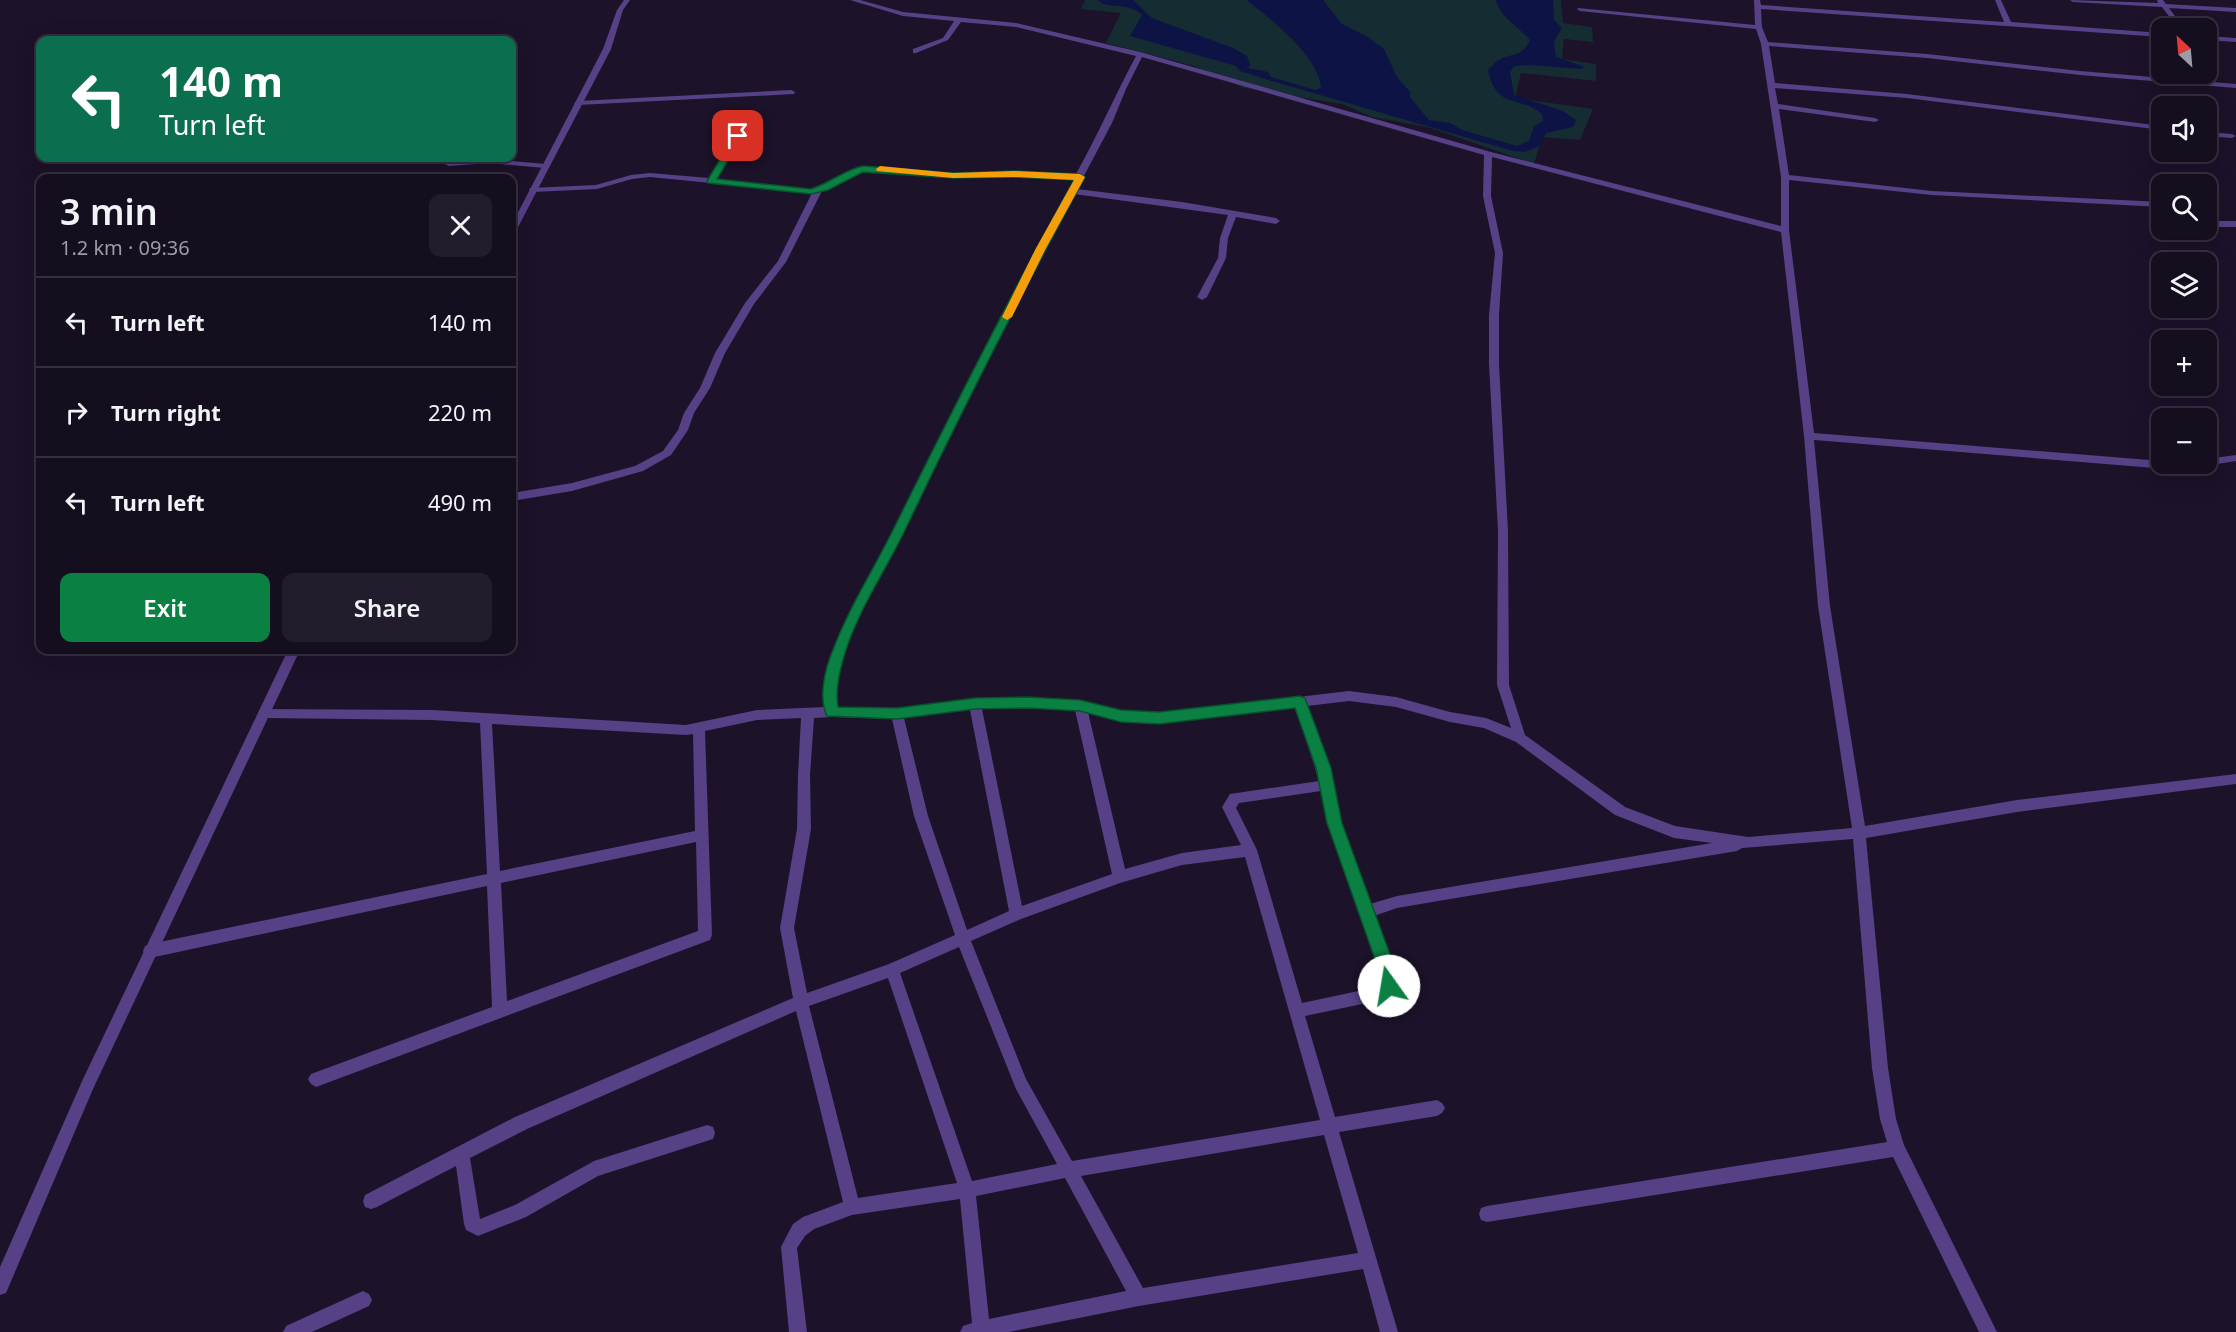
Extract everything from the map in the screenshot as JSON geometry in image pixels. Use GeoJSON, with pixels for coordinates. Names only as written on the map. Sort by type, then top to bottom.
{"type":"FeatureCollection","features":[{"type":"Feature","properties":{"kind":"street"},"geometry":{"type":"LineString","coordinates":[[516,223],[607,49],[620,10],[627,0]]}},
{"type":"Feature","properties":{"kind":"street"},"geometry":{"type":"LineString","coordinates":[[854,0],[903,14],[1016,25],[1140,54],[1488,154],[1785,230]]}},
{"type":"Feature","properties":{"kind":"street"},"geometry":{"type":"LineString","coordinates":[[1998,0],[2009,24]]}},
{"type":"Feature","properties":{"kind":"street"},"geometry":{"type":"LineString","coordinates":[[2073,0],[2161,2],[2236,10]]}},
{"type":"Feature","properties":{"kind":"street"},"geometry":{"type":"LineString","coordinates":[[2161,2],[2173,18]]}},
{"type":"Feature","properties":{"kind":"street"},"geometry":{"type":"LineString","coordinates":[[1988,1332],[1897,1148],[1888,1119],[1880,1068],[1859,833],[1824,606],[1809,436],[1785,230],[1785,177],[1765,44],[1759,27],[1758,4],[2151,34]]}},
{"type":"Feature","properties":{"kind":"street"},"geometry":{"type":"LineString","coordinates":[[1580,9],[1759,27]]}},
{"type":"Feature","properties":{"kind":"street"},"geometry":{"type":"LineString","coordinates":[[916,51],[946,39],[959,19]]}},
{"type":"Feature","properties":{"kind":"street"},"geometry":{"type":"LineString","coordinates":[[2217,39],[2236,40]]}},
{"type":"Feature","properties":{"kind":"street"},"geometry":{"type":"LineString","coordinates":[[1765,44],[1927,56],[2060,71],[2236,86]]}},
{"type":"Feature","properties":{"kind":"street"},"geometry":{"type":"LineString","coordinates":[[832,712],[830,699],[833,671],[839,651],[861,601],[900,529],[929,467],[1040,250],[1080,177],[1140,54]]}},
{"type":"Feature","properties":{"kind":"street"},"geometry":{"type":"LineString","coordinates":[[1771,85],[1907,96],[2151,127]]}},
{"type":"Feature","properties":{"kind":"street"},"geometry":{"type":"LineString","coordinates":[[578,103],[791,92]]}},
{"type":"Feature","properties":{"kind":"street"},"geometry":{"type":"LineString","coordinates":[[1774,106],[1875,120]]}},
{"type":"Feature","properties":{"kind":"street"},"geometry":{"type":"LineString","coordinates":[[711,181],[742,129]]}},
{"type":"Feature","properties":{"kind":"street"},"geometry":{"type":"LineString","coordinates":[[2217,135],[2232,136]]}},
{"type":"Feature","properties":{"kind":"street"},"geometry":{"type":"LineString","coordinates":[[1488,154],[1487,196],[1499,254],[1494,315],[1494,364],[1503,531],[1503,685],[1520,738]]}},
{"type":"Feature","properties":{"kind":"street"},"geometry":{"type":"LineString","coordinates":[[449,164],[476,162]]}},
{"type":"Feature","properties":{"kind":"street"},"geometry":{"type":"LineString","coordinates":[[500,162],[545,166]]}},
{"type":"Feature","properties":{"kind":"street"},"geometry":{"type":"LineString","coordinates":[[533,190],[597,187],[640,175],[799,191],[818,190],[863,169],[953,175],[1014,174],[1080,177]]}},
{"type":"Feature","properties":{"kind":"street"},"geometry":{"type":"LineString","coordinates":[[1785,177],[1932,193],[2151,205]]}},
{"type":"Feature","properties":{"kind":"street"},"geometry":{"type":"LineString","coordinates":[[516,496],[572,487],[639,469],[667,453],[683,430],[720,353],[750,303],[782,262],[818,190]]}},
{"type":"Feature","properties":{"kind":"street"},"geometry":{"type":"LineString","coordinates":[[1072,191],[1276,221]]}},
{"type":"Feature","properties":{"kind":"street"},"geometry":{"type":"LineString","coordinates":[[1202,297],[1222,258],[1224,238],[1233,213]]}},
{"type":"Feature","properties":{"kind":"street"},"geometry":{"type":"LineString","coordinates":[[2217,224],[2236,224]]}},
{"type":"Feature","properties":{"kind":"street"},"geometry":{"type":"LineString","coordinates":[[1809,436],[2151,464]]}},
{"type":"Feature","properties":{"kind":"street"},"geometry":{"type":"LineString","coordinates":[[2217,461],[2236,458]]}},
{"type":"Feature","properties":{"kind":"street"},"geometry":{"type":"LineString","coordinates":[[0,1287],[88,1084],[292,654]]}},
{"type":"Feature","properties":{"kind":"street"},"geometry":{"type":"LineString","coordinates":[[264,713],[432,715],[686,730],[757,715],[808,712],[897,714],[975,704],[1080,705],[1121,716],[1159,718],[1349,696],[1396,702],[1450,717],[1486,723],[1520,738],[1620,811],[1674,832],[1748,843]]}},
{"type":"Feature","properties":{"kind":"street"},"geometry":{"type":"LineString","coordinates":[[1298,1011],[1381,993],[1389,986],[1390,979],[1334,823],[1328,785],[1300,702]]}},
{"type":"Feature","properties":{"kind":"street"},"geometry":{"type":"LineString","coordinates":[[975,704],[1017,914]]}},
{"type":"Feature","properties":{"kind":"street"},"geometry":{"type":"LineString","coordinates":[[1080,705],[1120,877]]}},
{"type":"Feature","properties":{"kind":"street"},"geometry":{"type":"LineString","coordinates":[[808,712],[804,775],[804,829],[787,928],[801,1002],[852,1207]]}},
{"type":"Feature","properties":{"kind":"street"},"geometry":{"type":"LineString","coordinates":[[897,714],[921,816],[973,967],[1021,1084],[1139,1297]]}},
{"type":"Feature","properties":{"kind":"street"},"geometry":{"type":"LineString","coordinates":[[486,719],[500,1011]]}},
{"type":"Feature","properties":{"kind":"street"},"geometry":{"type":"LineString","coordinates":[[316,1079],[705,934],[699,728]]}},
{"type":"Feature","properties":{"kind":"street"},"geometry":{"type":"LineString","coordinates":[[1366,912],[1397,902],[1748,843],[1859,833],[2016,806],[2236,779]]}},
{"type":"Feature","properties":{"kind":"street"},"geometry":{"type":"LineString","coordinates":[[1328,785],[1235,798],[1229,807],[1250,850],[1389,1332]]}},
{"type":"Feature","properties":{"kind":"street"},"geometry":{"type":"LineString","coordinates":[[150,951],[702,835]]}},
{"type":"Feature","properties":{"kind":"street"},"geometry":{"type":"LineString","coordinates":[[371,1201],[521,1123],[801,1002],[892,970],[1017,914],[1120,877],[1182,859],[1250,850]]}},
{"type":"Feature","properties":{"kind":"street"},"geometry":{"type":"LineString","coordinates":[[892,970],[967,1190],[975,1331],[1139,1297],[1369,1260]]}},
{"type":"Feature","properties":{"kind":"street"},"geometry":{"type":"LineString","coordinates":[[798,1332],[789,1247],[799,1230],[809,1223],[852,1207],[967,1190],[1067,1170],[1437,1108]]}},
{"type":"Feature","properties":{"kind":"street"},"geometry":{"type":"LineString","coordinates":[[462,1154],[472,1224],[478,1228],[520,1210],[594,1169],[707,1133]]}},
{"type":"Feature","properties":{"kind":"street"},"geometry":{"type":"LineString","coordinates":[[1487,1214],[1897,1148]]}},
{"type":"Feature","properties":{"kind":"street"},"geometry":{"type":"LineString","coordinates":[[292,1332],[363,1300]]}},
{"type":"Feature","properties":{"kind":"shaded area"},"geometry":{"type":"Polygon","coordinates":[[[1085,0],[1561,0],[1563,23],[1592,27],[1593,42],[1564,39],[1562,59],[1596,64],[1596,81],[1521,73],[1515,98],[1593,109],[1580,140],[1542,137],[1534,164],[1431,128],[1372,117],[1342,104],[1244,88],[1194,66],[1106,43],[1121,13],[1081,9],[1085,0]]]}},
{"type":"Feature","properties":{"kind":"shaded area"},"geometry":{"type":"Polygon","coordinates":[[[1098,0],[1133,0],[1152,18],[1233,48],[1247,56],[1250,65],[1248,68],[1268,72],[1271,77],[1315,90],[1321,88],[1318,76],[1303,51],[1281,28],[1247,0],[1323,0],[1342,24],[1368,37],[1384,49],[1397,77],[1411,93],[1409,96],[1429,120],[1450,123],[1462,130],[1517,146],[1529,141],[1534,126],[1543,121],[1542,114],[1534,108],[1503,96],[1492,83],[1488,70],[1499,60],[1524,50],[1530,40],[1505,17],[1496,0],[1553,0],[1554,20],[1562,28],[1554,42],[1556,57],[1585,67],[1581,69],[1514,66],[1510,72],[1514,95],[1563,111],[1576,120],[1573,127],[1546,133],[1539,146],[1525,152],[1513,151],[1272,81],[1240,71],[1236,66],[1130,36],[1142,15],[1130,8],[1107,5],[1098,0]]]}},
{"type":"Feature","properties":{"kind":"slow traffic"},"geometry":{"type":"LineString","coordinates":[[880,169],[925,174],[1080,177],[1007,317]]}},
{"type":"Feature","properties":{"kind":"route"},"geometry":{"type":"LineString","coordinates":[[738,136],[711,181],[811,191],[824,188],[863,169],[978,176],[1014,174],[1080,177],[1040,250],[929,467],[900,529],[861,601],[839,651],[833,671],[830,699],[832,712],[897,714],[975,704],[1027,703],[1080,705],[1121,716],[1159,718],[1300,702],[1328,785],[1334,823],[1390,979],[1389,986]]}}]}
